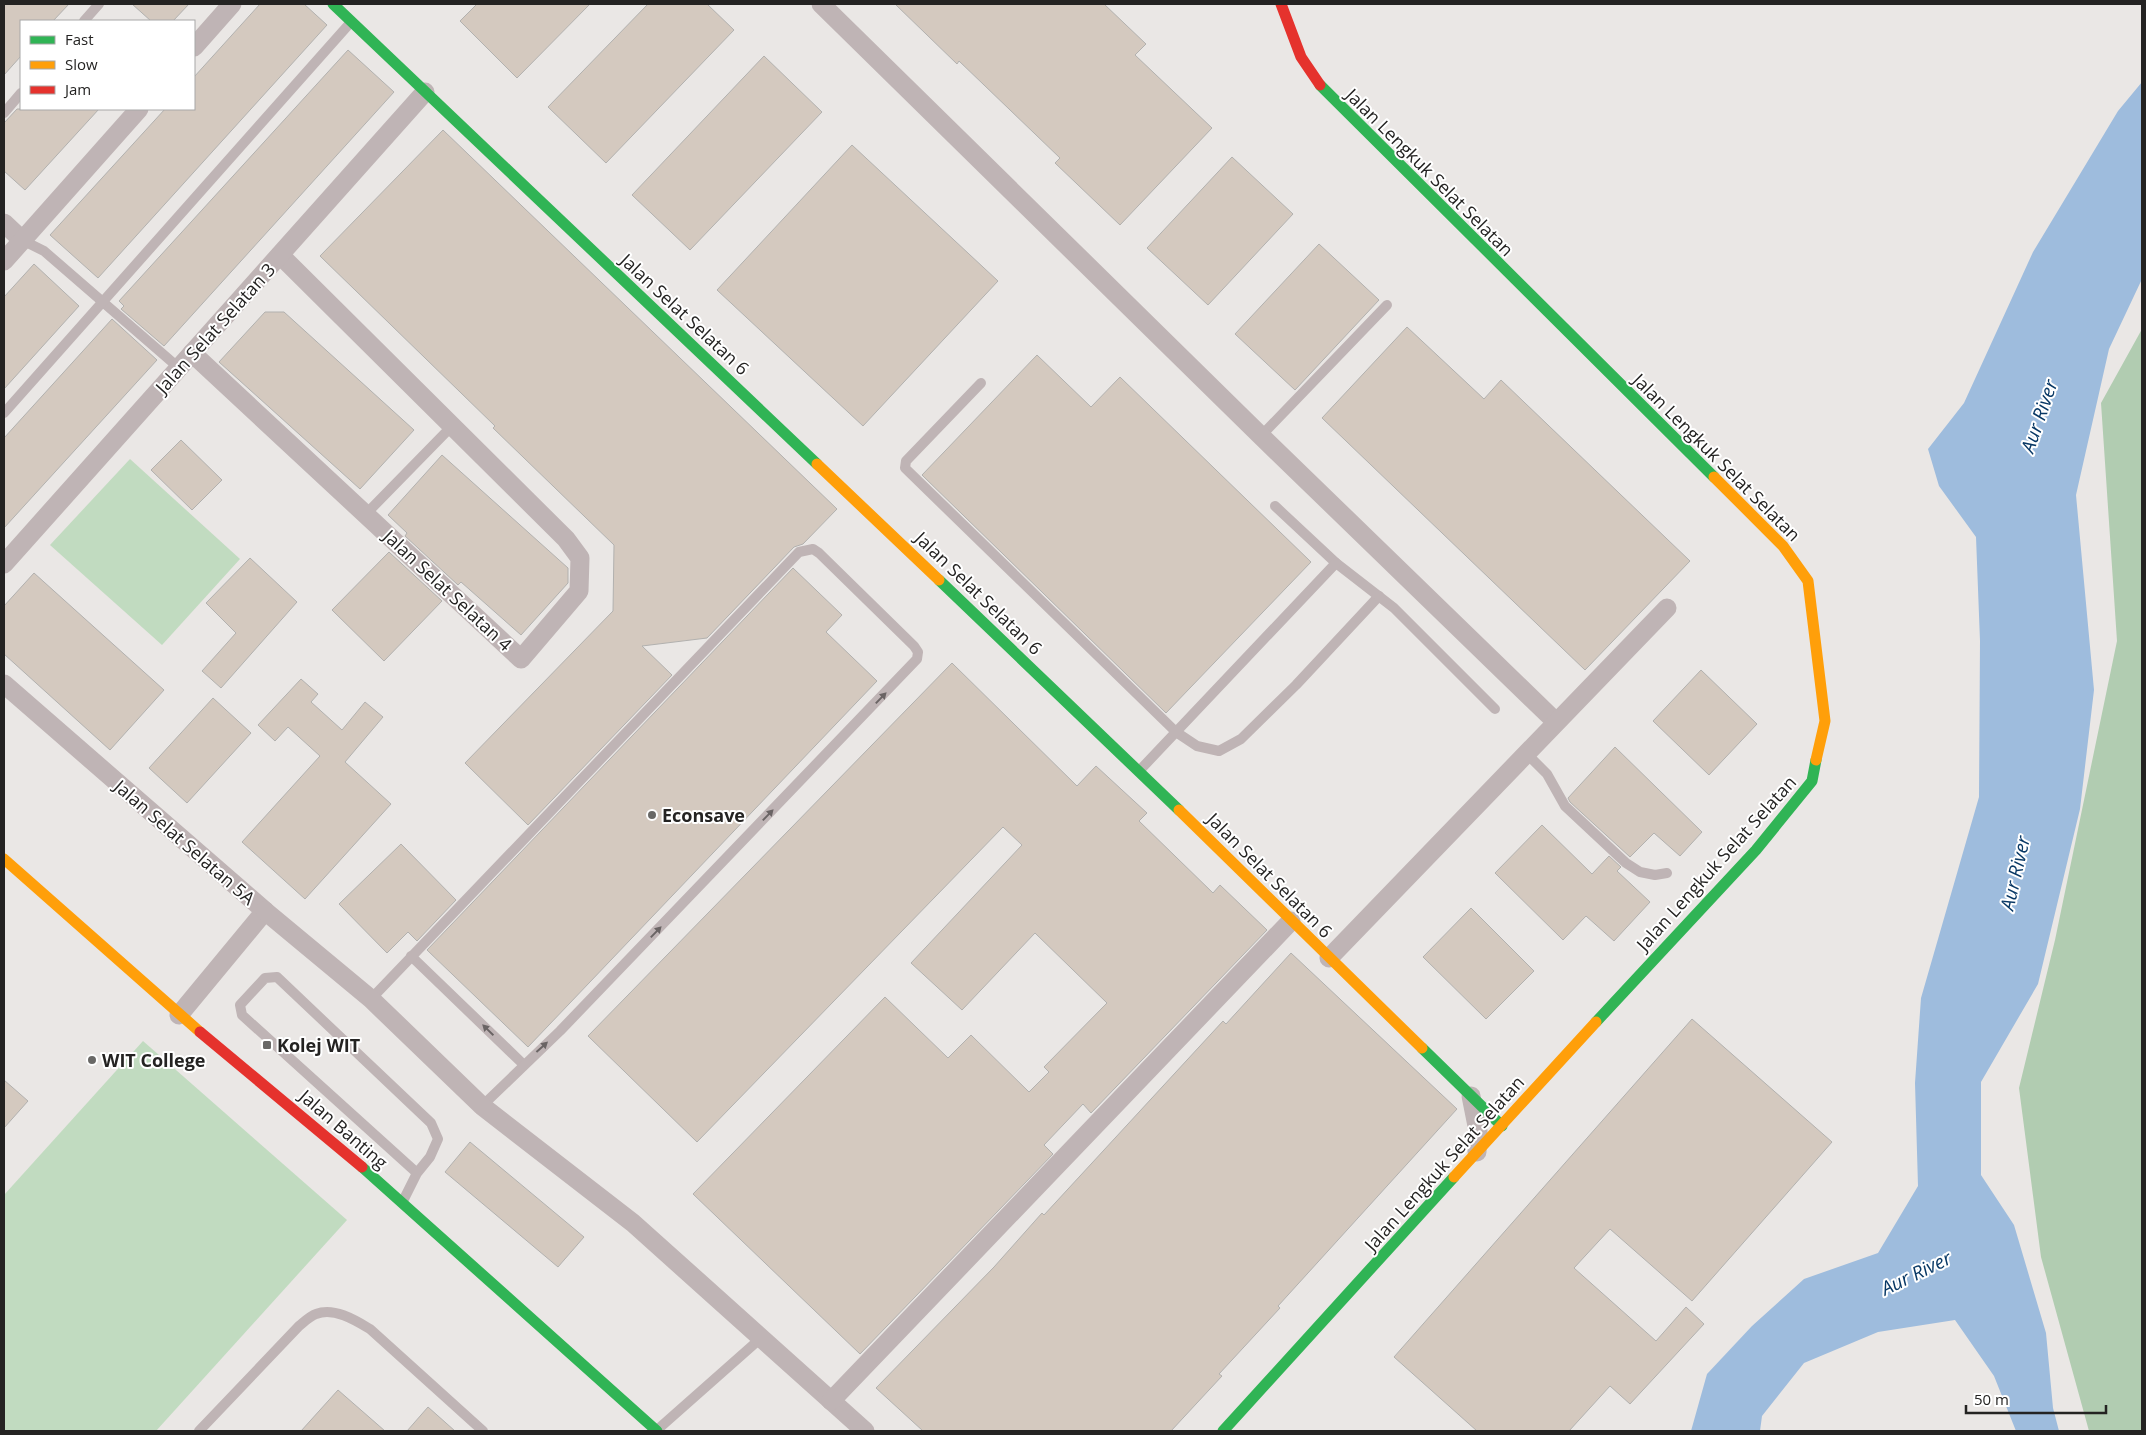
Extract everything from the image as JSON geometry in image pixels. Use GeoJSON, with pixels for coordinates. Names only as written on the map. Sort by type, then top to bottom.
{"type":"FeatureCollection","features":[{"type":"Feature","properties":{"kind":"street"},"geometry":{"type":"LineString","coordinates":[[195,46],[232,4]]}},
{"type":"Feature","properties":{"kind":"street","name":"Jalan Selat Selatan 6"},"geometry":{"type":"LineString","coordinates":[[333,4],[1140,771],[1502,1126]]}},
{"type":"Feature","properties":{"kind":"street"},"geometry":{"type":"LineString","coordinates":[[821,4],[1261,436],[1556,722]]}},
{"type":"Feature","properties":{"kind":"street","name":"Jalan Lengkuk Selat Selatan"},"geometry":{"type":"LineString","coordinates":[[1223,1431],[1520,1104],[1756,850],[1812,781],[1825,721],[1808,581],[1783,546],[1322,89],[1301,57],[1284,5]]}},
{"type":"Feature","properties":{"kind":"street","name":"Jalan Selat Selatan 3"},"geometry":{"type":"LineString","coordinates":[[4,564],[425,92]]}},
{"type":"Feature","properties":{"kind":"street"},"geometry":{"type":"LineString","coordinates":[[4,261],[138,110]]}},
{"type":"Feature","properties":{"kind":"street"},"geometry":{"type":"LineString","coordinates":[[4,223],[22,240]]}},
{"type":"Feature","properties":{"kind":"street","name":"Jalan Selat Selatan 4"},"geometry":{"type":"LineString","coordinates":[[192,353],[521,659],[579,591],[580,558],[566,539],[280,255]]}},
{"type":"Feature","properties":{"kind":"street"},"geometry":{"type":"LineString","coordinates":[[1329,958],[1667,608]]}},
{"type":"Feature","properties":{"kind":"street","name":"Jalan Selat Selatan 5A"},"geometry":{"type":"LineString","coordinates":[[4,684],[265,911],[179,1015]]}},
{"type":"Feature","properties":{"kind":"street","name":"Jalan Banting"},"geometry":{"type":"LineString","coordinates":[[4,859],[179,1015],[286,1102],[402,1202],[657,1431]]}},
{"type":"Feature","properties":{"kind":"street"},"geometry":{"type":"LineString","coordinates":[[265,911],[370,999],[482,1106],[633,1223],[865,1431]]}},
{"type":"Feature","properties":{"kind":"street"},"geometry":{"type":"LineString","coordinates":[[831,1401],[1291,921]]}},
{"type":"Feature","properties":{"kind":"street"},"geometry":{"type":"LineString","coordinates":[[1478,1152],[1478,1131],[1473,1098],[1520,1104]]}},
{"type":"Feature","properties":{"kind":"lane"},"geometry":{"type":"LineString","coordinates":[[85,20],[99,4]]}},
{"type":"Feature","properties":{"kind":"lane"},"geometry":{"type":"LineString","coordinates":[[4,413],[352,21]]}},
{"type":"Feature","properties":{"kind":"lane"},"geometry":{"type":"LineString","coordinates":[[4,113],[20,94]]}},
{"type":"Feature","properties":{"kind":"lane"},"geometry":{"type":"LineString","coordinates":[[22,240],[44,251],[179,368]]}},
{"type":"Feature","properties":{"kind":"lane"},"geometry":{"type":"LineString","coordinates":[[1261,436],[1387,305]]}},
{"type":"Feature","properties":{"kind":"lane"},"geometry":{"type":"LineString","coordinates":[[981,383],[906,461],[905,468],[1176,732],[1197,746],[1219,751],[1241,739],[1296,685],[1379,596]]}},
{"type":"Feature","properties":{"kind":"lane"},"geometry":{"type":"LineString","coordinates":[[366,514],[452,426]]}},
{"type":"Feature","properties":{"kind":"lane"},"geometry":{"type":"LineString","coordinates":[[1275,506],[1336,562],[1379,596],[1495,708]]}},
{"type":"Feature","properties":{"kind":"lane"},"geometry":{"type":"LineString","coordinates":[[370,999],[799,552],[813,548],[819,553],[914,646],[918,652],[917,660],[567,1023],[482,1106]]}},
{"type":"Feature","properties":{"kind":"lane"},"geometry":{"type":"LineString","coordinates":[[1140,771],[1336,562]]}},
{"type":"Feature","properties":{"kind":"lane"},"geometry":{"type":"LineString","coordinates":[[1526,753],[1547,774],[1565,806],[1626,863],[1640,872],[1655,875],[1667,873]]}},
{"type":"Feature","properties":{"kind":"lane"},"geometry":{"type":"LineString","coordinates":[[411,956],[523,1064]]}},
{"type":"Feature","properties":{"kind":"lane"},"geometry":{"type":"LineString","coordinates":[[402,1202],[417,1173],[430,1157],[438,1140],[431,1123],[277,977],[265,978],[240,1005],[242,1014],[417,1173]]}},
{"type":"Feature","properties":{"kind":"lane"},"geometry":{"type":"LineString","coordinates":[[199,1431],[299,1326],[316,1314],[335,1313],[354,1320],[370,1329],[483,1431]]}},
{"type":"Feature","properties":{"kind":"lane"},"geometry":{"type":"LineString","coordinates":[[657,1431],[761,1338]]}},
{"type":"Feature","properties":{"kind":"green space"},"geometry":{"type":"Polygon","coordinates":[[[2142,329],[2142,1431],[2089,1431],[2041,1257],[2019,1088],[2055,940],[2117,641],[2101,403],[2142,329]]]}},
{"type":"Feature","properties":{"kind":"green space"},"geometry":{"type":"Polygon","coordinates":[[[130,459],[240,559],[162,645],[50,545],[130,459]]]}},
{"type":"Feature","properties":{"kind":"green space","name":"WIT College"},"geometry":{"type":"Polygon","coordinates":[[[143,1041],[347,1220],[156,1431],[4,1431],[4,1195],[143,1041]]]}},
{"type":"Feature","properties":{"kind":"water","name":"Aur River"},"geometry":{"type":"Polygon","coordinates":[[[2142,82],[2142,279],[2109,349],[2076,495],[2094,690],[2080,809],[2038,984],[1981,1082],[1981,1175],[2014,1225],[2046,1333],[2053,1408],[2059,1431],[2016,1431],[1994,1376],[1955,1320],[1878,1332],[1804,1363],[1762,1416],[1760,1431],[1691,1431],[1707,1374],[1752,1326],[1804,1279],[1878,1253],[1918,1186],[1915,1083],[1921,998],[1979,797],[1980,641],[1976,537],[1939,486],[1928,449],[1964,403],[2033,252],[2118,111],[2142,82]]]}},
{"type":"Feature","properties":{"kind":"building"},"geometry":{"type":"Polygon","coordinates":[[[4,4],[69,4],[54,20],[20,20],[20,57],[4,75],[4,4]]]}},
{"type":"Feature","properties":{"kind":"building"},"geometry":{"type":"Polygon","coordinates":[[[132,4],[189,4],[174,20],[150,20],[132,4]]]}},
{"type":"Feature","properties":{"kind":"building"},"geometry":{"type":"Polygon","coordinates":[[[260,4],[304,4],[327,25],[98,278],[50,235],[164,110],[195,110],[195,76],[260,4]]]}},
{"type":"Feature","properties":{"kind":"building"},"geometry":{"type":"Polygon","coordinates":[[[477,4],[590,4],[517,78],[460,21],[477,4]]]}},
{"type":"Feature","properties":{"kind":"building"},"geometry":{"type":"Polygon","coordinates":[[[648,4],[707,4],[734,30],[606,163],[548,107],[648,4]]]}},
{"type":"Feature","properties":{"kind":"building"},"geometry":{"type":"Polygon","coordinates":[[[895,4],[1104,4],[1146,44],[1135,55],[1212,128],[1120,225],[1055,163],[1060,158],[959,61],[957,64],[895,4]]]}},
{"type":"Feature","properties":{"kind":"building"},"geometry":{"type":"Polygon","coordinates":[[[348,50],[394,92],[164,346],[121,309],[124,306],[119,301],[348,50]]]}},
{"type":"Feature","properties":{"kind":"building"},"geometry":{"type":"Polygon","coordinates":[[[764,56],[822,112],[690,250],[632,195],[764,56]]]}},
{"type":"Feature","properties":{"kind":"building"},"geometry":{"type":"Polygon","coordinates":[[[17,109],[98,110],[25,190],[4,171],[4,123],[17,109]]]}},
{"type":"Feature","properties":{"kind":"building"},"geometry":{"type":"Polygon","coordinates":[[[443,130],[837,509],[803,544],[794,547],[707,638],[642,646],[672,675],[528,825],[465,763],[613,611],[614,545],[320,256],[443,130]]]}},
{"type":"Feature","properties":{"kind":"building"},"geometry":{"type":"Polygon","coordinates":[[[852,145],[998,281],[863,426],[717,290],[852,145]]]}},
{"type":"Feature","properties":{"kind":"building"},"geometry":{"type":"Polygon","coordinates":[[[1232,157],[1293,214],[1208,305],[1147,248],[1232,157]]]}},
{"type":"Feature","properties":{"kind":"building"},"geometry":{"type":"Polygon","coordinates":[[[1319,244],[1379,300],[1295,390],[1235,334],[1319,244]]]}},
{"type":"Feature","properties":{"kind":"building"},"geometry":{"type":"Polygon","coordinates":[[[34,264],[79,306],[4,389],[4,297],[34,264]]]}},
{"type":"Feature","properties":{"kind":"building"},"geometry":{"type":"Polygon","coordinates":[[[265,312],[284,312],[414,430],[360,489],[219,362],[265,312]]]}},
{"type":"Feature","properties":{"kind":"building"},"geometry":{"type":"Polygon","coordinates":[[[112,319],[157,360],[4,528],[4,438],[112,319]]]}},
{"type":"Feature","properties":{"kind":"building"},"geometry":{"type":"Polygon","coordinates":[[[1407,327],[1484,399],[1501,380],[1690,561],[1585,670],[1322,418],[1407,327]]]}},
{"type":"Feature","properties":{"kind":"building"},"geometry":{"type":"Polygon","coordinates":[[[1037,355],[1091,407],[1120,377],[1311,562],[1166,713],[922,475],[1037,355]]]}},
{"type":"Feature","properties":{"kind":"building"},"geometry":{"type":"Polygon","coordinates":[[[181,440],[222,480],[192,510],[151,470],[181,440]]]}},
{"type":"Feature","properties":{"kind":"building"},"geometry":{"type":"Polygon","coordinates":[[[442,455],[568,568],[568,583],[521,635],[461,582],[458,585],[405,536],[407,533],[388,515],[442,455]]]}},
{"type":"Feature","properties":{"kind":"building"},"geometry":{"type":"Polygon","coordinates":[[[389,552],[442,601],[384,661],[332,610],[389,552]]]}},
{"type":"Feature","properties":{"kind":"building"},"geometry":{"type":"Polygon","coordinates":[[[250,558],[297,602],[221,688],[202,671],[236,633],[206,603],[250,558]]]}},
{"type":"Feature","properties":{"kind":"building","name":"Econsave"},"geometry":{"type":"Polygon","coordinates":[[[793,568],[842,615],[826,632],[877,681],[528,1047],[427,950],[793,568]]]}},
{"type":"Feature","properties":{"kind":"building"},"geometry":{"type":"Polygon","coordinates":[[[34,573],[164,690],[110,750],[4,654],[4,606],[34,573]]]}},
{"type":"Feature","properties":{"kind":"building"},"geometry":{"type":"Polygon","coordinates":[[[952,663],[1077,786],[1096,766],[1147,813],[1139,821],[1213,893],[1220,885],[1267,930],[1091,1113],[1083,1104],[1044,1145],[1053,1154],[860,1354],[693,1194],[885,997],[948,1058],[971,1035],[1029,1092],[1049,1072],[1044,1067],[1107,1003],[1035,933],[962,1010],[911,963],[1022,845],[1003,827],[697,1142],[588,1036],[952,663]]]}},
{"type":"Feature","properties":{"kind":"building"},"geometry":{"type":"Polygon","coordinates":[[[1701,670],[1757,724],[1709,775],[1653,721],[1701,670]]]}},
{"type":"Feature","properties":{"kind":"building"},"geometry":{"type":"Polygon","coordinates":[[[301,679],[318,694],[311,702],[342,730],[365,702],[383,717],[345,762],[391,804],[305,899],[242,842],[320,756],[288,727],[275,741],[258,725],[301,679]]]}},
{"type":"Feature","properties":{"kind":"building"},"geometry":{"type":"Polygon","coordinates":[[[213,698],[251,733],[187,803],[149,768],[213,698]]]}},
{"type":"Feature","properties":{"kind":"building"},"geometry":{"type":"Polygon","coordinates":[[[1615,747],[1702,832],[1680,856],[1654,833],[1630,857],[1570,802],[1568,798],[1615,747]]]}},
{"type":"Feature","properties":{"kind":"building"},"geometry":{"type":"Polygon","coordinates":[[[1542,825],[1592,874],[1609,856],[1621,867],[1617,871],[1650,902],[1614,941],[1586,916],[1563,940],[1495,873],[1542,825]]]}},
{"type":"Feature","properties":{"kind":"building"},"geometry":{"type":"Polygon","coordinates":[[[401,844],[456,900],[417,941],[408,932],[387,953],[339,904],[401,844]]]}},
{"type":"Feature","properties":{"kind":"building"},"geometry":{"type":"Polygon","coordinates":[[[1471,908],[1534,971],[1486,1019],[1423,957],[1471,908]]]}},
{"type":"Feature","properties":{"kind":"building"},"geometry":{"type":"Polygon","coordinates":[[[1291,953],[1457,1109],[1278,1306],[1280,1308],[1219,1374],[1222,1376],[1171,1431],[923,1431],[876,1388],[994,1267],[1042,1213],[1044,1215],[1223,1021],[1226,1024],[1291,953]]]}},
{"type":"Feature","properties":{"kind":"building"},"geometry":{"type":"Polygon","coordinates":[[[1692,1019],[1832,1142],[1692,1301],[1610,1229],[1574,1268],[1656,1341],[1686,1307],[1704,1324],[1630,1404],[1610,1386],[1569,1431],[1477,1431],[1394,1357],[1692,1019]]]}},
{"type":"Feature","properties":{"kind":"building"},"geometry":{"type":"Polygon","coordinates":[[[4,1080],[28,1101],[4,1128],[4,1080]]]}},
{"type":"Feature","properties":{"kind":"building"},"geometry":{"type":"Polygon","coordinates":[[[470,1142],[584,1237],[558,1267],[445,1172],[470,1142]]]}},
{"type":"Feature","properties":{"kind":"building"},"geometry":{"type":"Polygon","coordinates":[[[338,1390],[385,1431],[301,1431],[338,1390]]]}},
{"type":"Feature","properties":{"kind":"building"},"geometry":{"type":"Polygon","coordinates":[[[428,1407],[455,1431],[407,1431],[428,1407]]]}},
{"type":"Feature","properties":{"kind":"traffic: fast"},"geometry":{"type":"LineString","coordinates":[[333,4],[817,464]]}},
{"type":"Feature","properties":{"kind":"traffic: fast"},"geometry":{"type":"LineString","coordinates":[[1320,85],[1714,477]]}},
{"type":"Feature","properties":{"kind":"traffic: fast"},"geometry":{"type":"LineString","coordinates":[[939,580],[1179,810]]}},
{"type":"Feature","properties":{"kind":"traffic: fast"},"geometry":{"type":"LineString","coordinates":[[1596,1022],[1756,850],[1812,781],[1816,760]]}},
{"type":"Feature","properties":{"kind":"traffic: fast"},"geometry":{"type":"LineString","coordinates":[[1422,1048],[1502,1126]]}},
{"type":"Feature","properties":{"kind":"traffic: fast"},"geometry":{"type":"LineString","coordinates":[[362,1167],[657,1431]]}},
{"type":"Feature","properties":{"kind":"traffic: fast"},"geometry":{"type":"LineString","coordinates":[[1223,1431],[1454,1177]]}},
{"type":"Feature","properties":{"kind":"traffic: slow"},"geometry":{"type":"LineString","coordinates":[[817,464],[939,580]]}},
{"type":"Feature","properties":{"kind":"traffic: slow"},"geometry":{"type":"LineString","coordinates":[[1714,477],[1783,546],[1808,581],[1825,721],[1816,760]]}},
{"type":"Feature","properties":{"kind":"traffic: slow"},"geometry":{"type":"LineString","coordinates":[[1179,810],[1422,1048]]}},
{"type":"Feature","properties":{"kind":"traffic: slow"},"geometry":{"type":"LineString","coordinates":[[4,859],[200,1032]]}},
{"type":"Feature","properties":{"kind":"traffic: slow"},"geometry":{"type":"LineString","coordinates":[[1454,1177],[1596,1022]]}},
{"type":"Feature","properties":{"kind":"traffic: jam"},"geometry":{"type":"LineString","coordinates":[[1281,4],[1301,57],[1320,85]]}},
{"type":"Feature","properties":{"kind":"traffic: jam"},"geometry":{"type":"LineString","coordinates":[[200,1032],[362,1167]]}},
{"type":"Feature","properties":{"kind":"place","name":"Econsave"},"geometry":{"type":"Point","coordinates":[652,815]}},
{"type":"Feature","properties":{"kind":"place","name":"Kolej WIT"},"geometry":{"type":"Point","coordinates":[267,1045]}},
{"type":"Feature","properties":{"kind":"place","name":"WIT College"},"geometry":{"type":"Point","coordinates":[92,1060]}}]}
